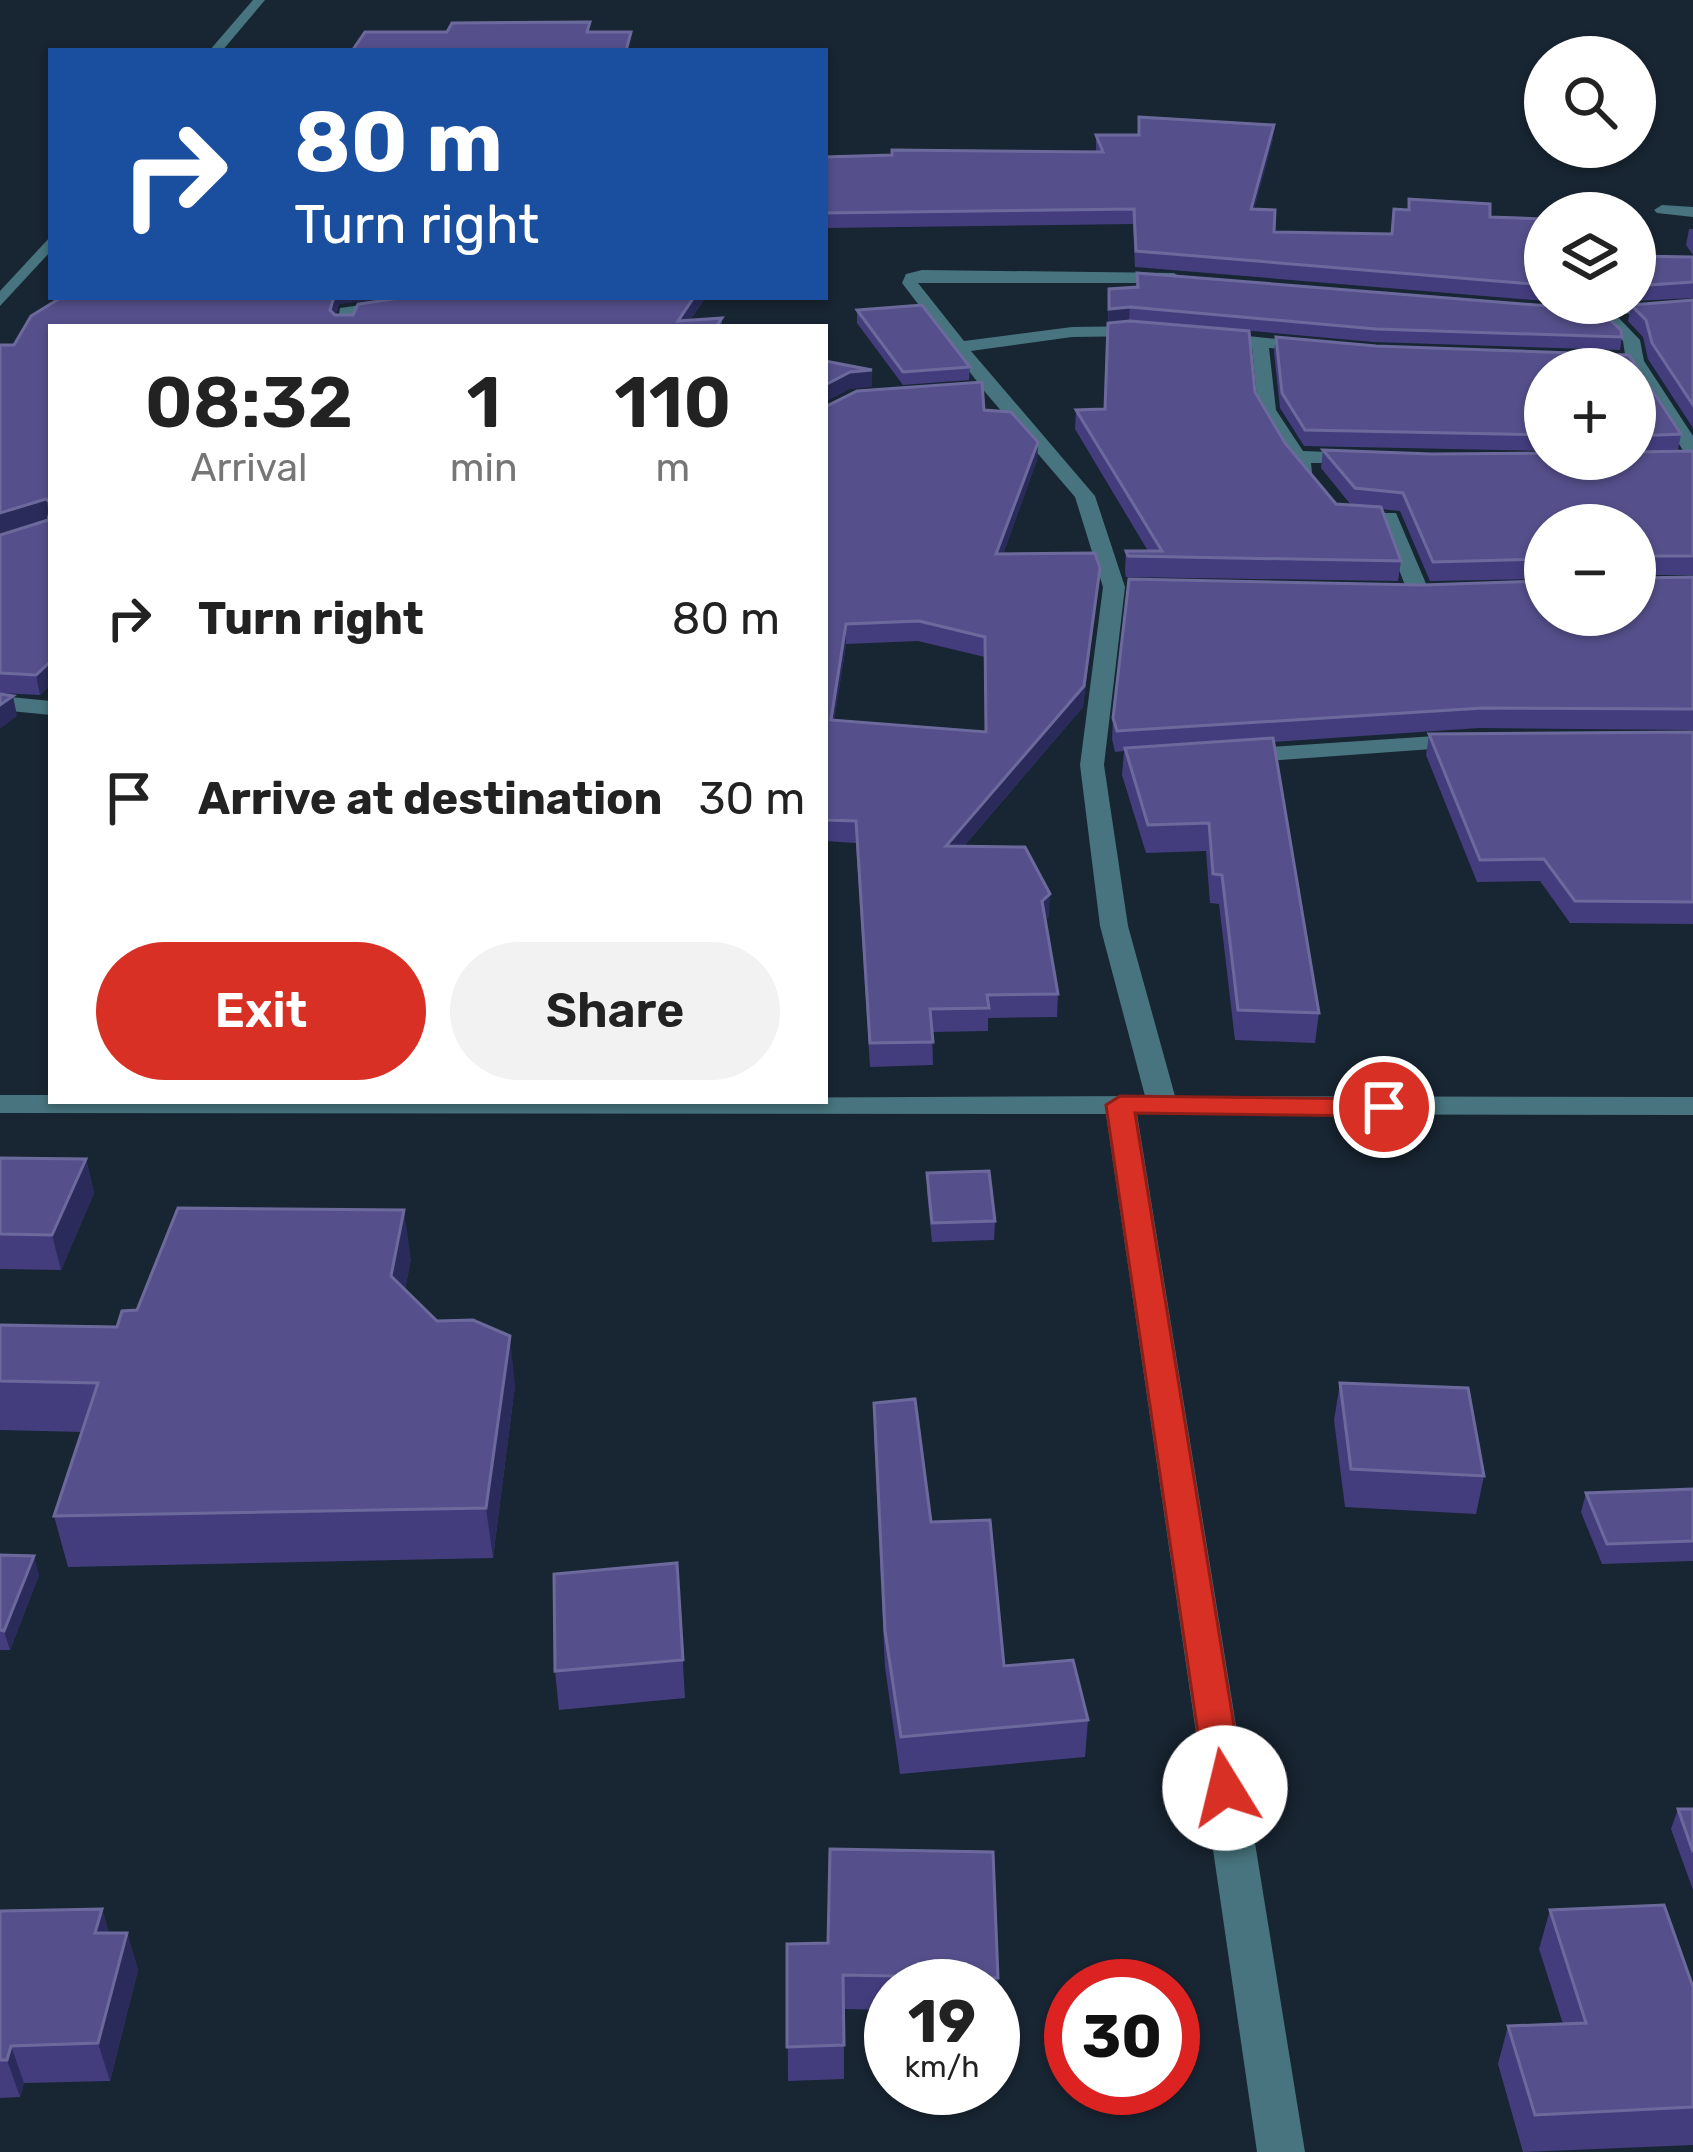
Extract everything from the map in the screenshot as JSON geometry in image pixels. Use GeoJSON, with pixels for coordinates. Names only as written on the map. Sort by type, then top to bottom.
{"type":"FeatureCollection","features":[{"type":"Feature","properties":{"kind":"street"},"geometry":{"type":"LineString","coordinates":[[218,48],[259,0]]}},
{"type":"Feature","properties":{"kind":"street"},"geometry":{"type":"LineString","coordinates":[[1662,210],[1693,212]]}},
{"type":"Feature","properties":{"kind":"street"},"geometry":{"type":"LineString","coordinates":[[0,301],[48,245]]}},
{"type":"Feature","properties":{"kind":"street"},"geometry":{"type":"LineString","coordinates":[[1163,1108],[1114,926],[1103,764],[1126,587],[1084,496],[980,389],[959,347],[910,283],[912,278],[1104,275],[1190,280]]}},
{"type":"Feature","properties":{"kind":"street"},"geometry":{"type":"LineString","coordinates":[[346,324],[346,312],[422,300]]}},
{"type":"Feature","properties":{"kind":"street"},"geometry":{"type":"LineString","coordinates":[[1656,309],[1693,307]]}},
{"type":"Feature","properties":{"kind":"street"},"geometry":{"type":"LineString","coordinates":[[1615,324],[1633,348]]}},
{"type":"Feature","properties":{"kind":"street"},"geometry":{"type":"LineString","coordinates":[[959,347],[1088,331],[1173,334]]}},
{"type":"Feature","properties":{"kind":"street"},"geometry":{"type":"LineString","coordinates":[[1195,336],[1327,348]]}},
{"type":"Feature","properties":{"kind":"street"},"geometry":{"type":"LineString","coordinates":[[1260,343],[1264,398],[1294,456],[1344,517],[1389,518],[1418,593]]}},
{"type":"Feature","properties":{"kind":"street"},"geometry":{"type":"LineString","coordinates":[[1656,395],[1693,455],[1669,460]]}},
{"type":"Feature","properties":{"kind":"street"},"geometry":{"type":"LineString","coordinates":[[1294,456],[1385,460]]}},
{"type":"Feature","properties":{"kind":"street"},"geometry":{"type":"LineString","coordinates":[[0,703],[48,708]]}},
{"type":"Feature","properties":{"kind":"street"},"geometry":{"type":"LineString","coordinates":[[1206,758],[1501,740]]}},
{"type":"Feature","properties":{"kind":"street"},"geometry":{"type":"LineString","coordinates":[[0,1104],[1693,1106]]}},
{"type":"Feature","properties":{"kind":"street"},"geometry":{"type":"LineString","coordinates":[[1120,1105],[1281,2152]]}},
{"type":"Feature","properties":{"kind":"building"},"geometry":{"type":"Polygon","coordinates":[[[590,22],[587,32],[631,32],[627,48],[354,48],[365,32],[447,32],[452,23],[590,22]]]}},
{"type":"Feature","properties":{"kind":"building"},"geometry":{"type":"Polygon","coordinates":[[[1139,117],[1274,125],[1251,209],[1275,210],[1274,232],[1392,234],[1394,209],[1409,210],[1409,199],[1490,204],[1490,217],[1524,218],[1524,283],[1136,251],[1134,209],[828,213],[828,157],[892,155],[892,150],[1103,152],[1096,135],[1139,135],[1139,117]]]}},
{"type":"Feature","properties":{"kind":"building"},"geometry":{"type":"Polygon","coordinates":[[[1656,256],[1693,257],[1693,282],[1656,285],[1656,256]]]}},
{"type":"Feature","properties":{"kind":"building"},"geometry":{"type":"Polygon","coordinates":[[[1137,273],[1524,304],[1524,324],[1614,324],[1622,337],[1376,329],[1109,309],[1109,289],[1138,287],[1137,273]]]}},
{"type":"Feature","properties":{"kind":"building"},"geometry":{"type":"Polygon","coordinates":[[[57,300],[333,300],[330,310],[335,315],[353,315],[358,304],[386,300],[692,300],[678,321],[722,318],[718,324],[48,324],[48,501],[0,513],[0,345],[14,345],[31,316],[57,300]]]}},
{"type":"Feature","properties":{"kind":"building"},"geometry":{"type":"Polygon","coordinates":[[[1693,300],[1693,405],[1652,343],[1647,324],[1656,324],[1656,303],[1693,300]]]}},
{"type":"Feature","properties":{"kind":"building"},"geometry":{"type":"Polygon","coordinates":[[[922,305],[970,367],[903,372],[857,310],[922,305]]]}},
{"type":"Feature","properties":{"kind":"building"},"geometry":{"type":"Polygon","coordinates":[[[1108,323],[1249,331],[1255,392],[1285,443],[1336,504],[1381,507],[1401,561],[1128,556],[1126,551],[1162,551],[1076,410],[1105,409],[1108,323]]]}},
{"type":"Feature","properties":{"kind":"building"},"geometry":{"type":"Polygon","coordinates":[[[1276,337],[1524,351],[1524,435],[1305,430],[1282,393],[1276,337]]]}},
{"type":"Feature","properties":{"kind":"building"},"geometry":{"type":"Polygon","coordinates":[[[828,362],[872,370],[850,372],[828,383],[828,362]]]}},
{"type":"Feature","properties":{"kind":"building"},"geometry":{"type":"Polygon","coordinates":[[[982,382],[984,410],[1011,412],[1038,442],[996,554],[1095,553],[1100,568],[1084,686],[946,846],[1025,847],[1050,894],[1042,901],[1058,994],[987,995],[989,1008],[930,1009],[933,1042],[870,1043],[856,821],[828,820],[828,406],[857,391],[982,382]],[[919,621],[846,624],[831,720],[986,732],[985,637],[919,621]]]}},
{"type":"Feature","properties":{"kind":"building"},"geometry":{"type":"Polygon","coordinates":[[[1656,396],[1681,434],[1656,435],[1656,396]]]}},
{"type":"Feature","properties":{"kind":"building"},"geometry":{"type":"Polygon","coordinates":[[[1323,450],[1524,453],[1524,480],[1656,480],[1656,452],[1693,451],[1693,556],[1656,556],[1656,504],[1524,504],[1524,560],[1433,562],[1403,493],[1355,488],[1323,450]]]}},
{"type":"Feature","properties":{"kind":"building"},"geometry":{"type":"Polygon","coordinates":[[[48,520],[48,664],[36,675],[0,673],[0,535],[48,520]]]}},
{"type":"Feature","properties":{"kind":"building"},"geometry":{"type":"Polygon","coordinates":[[[1693,577],[1693,709],[1483,708],[1117,731],[1113,718],[1129,579],[1422,585],[1524,582],[1524,636],[1656,636],[1656,578],[1693,577]]]}},
{"type":"Feature","properties":{"kind":"building"},"geometry":{"type":"Polygon","coordinates":[[[1693,732],[1693,902],[1575,901],[1544,859],[1480,860],[1429,734],[1693,732]]]}},
{"type":"Feature","properties":{"kind":"building"},"geometry":{"type":"Polygon","coordinates":[[[1273,738],[1319,1013],[1238,1010],[1222,875],[1213,874],[1209,823],[1148,825],[1125,748],[1273,738]]]}},
{"type":"Feature","properties":{"kind":"building"},"geometry":{"type":"Polygon","coordinates":[[[0,1158],[86,1159],[52,1235],[0,1234],[0,1158]]]}},
{"type":"Feature","properties":{"kind":"building"},"geometry":{"type":"Polygon","coordinates":[[[989,1171],[995,1221],[932,1223],[927,1173],[989,1171]]]}},
{"type":"Feature","properties":{"kind":"building"},"geometry":{"type":"Polygon","coordinates":[[[178,1208],[404,1210],[391,1276],[437,1321],[473,1320],[510,1336],[486,1508],[54,1516],[98,1383],[0,1381],[0,1325],[117,1327],[122,1311],[137,1310],[178,1208]]]}},
{"type":"Feature","properties":{"kind":"building"},"geometry":{"type":"Polygon","coordinates":[[[1340,1383],[1468,1388],[1484,1476],[1351,1469],[1340,1383]]]}},
{"type":"Feature","properties":{"kind":"building"},"geometry":{"type":"Polygon","coordinates":[[[915,1399],[931,1522],[990,1520],[1004,1666],[1073,1660],[1088,1720],[901,1737],[885,1631],[874,1403],[915,1399]]]}},
{"type":"Feature","properties":{"kind":"building"},"geometry":{"type":"Polygon","coordinates":[[[1693,1489],[1693,1541],[1607,1544],[1586,1493],[1693,1489]]]}},
{"type":"Feature","properties":{"kind":"building"},"geometry":{"type":"Polygon","coordinates":[[[0,1555],[34,1556],[4,1631],[0,1630],[0,1555]]]}},
{"type":"Feature","properties":{"kind":"building"},"geometry":{"type":"Polygon","coordinates":[[[677,1563],[683,1660],[555,1671],[554,1574],[677,1563]]]}},
{"type":"Feature","properties":{"kind":"building"},"geometry":{"type":"Polygon","coordinates":[[[1678,1809],[1693,1809],[1693,1852],[1678,1809]]]}},
{"type":"Feature","properties":{"kind":"building"},"geometry":{"type":"Polygon","coordinates":[[[830,1849],[993,1852],[997,1959],[864,1959],[864,1975],[843,1975],[844,2045],[787,2047],[787,1944],[828,1943],[830,1849]]]}},
{"type":"Feature","properties":{"kind":"building"},"geometry":{"type":"Polygon","coordinates":[[[1664,1905],[1693,1987],[1693,2107],[1535,2115],[1508,2026],[1586,2023],[1550,1910],[1664,1905]]]}},
{"type":"Feature","properties":{"kind":"building"},"geometry":{"type":"Polygon","coordinates":[[[102,1909],[95,1933],[127,1933],[98,2043],[11,2046],[7,2060],[0,2060],[0,1911],[102,1909]]]}},
{"type":"Feature","properties":{"kind":"route"},"geometry":{"type":"LineString","coordinates":[[1225,1788],[1120,1105],[1384,1107]]}}]}
